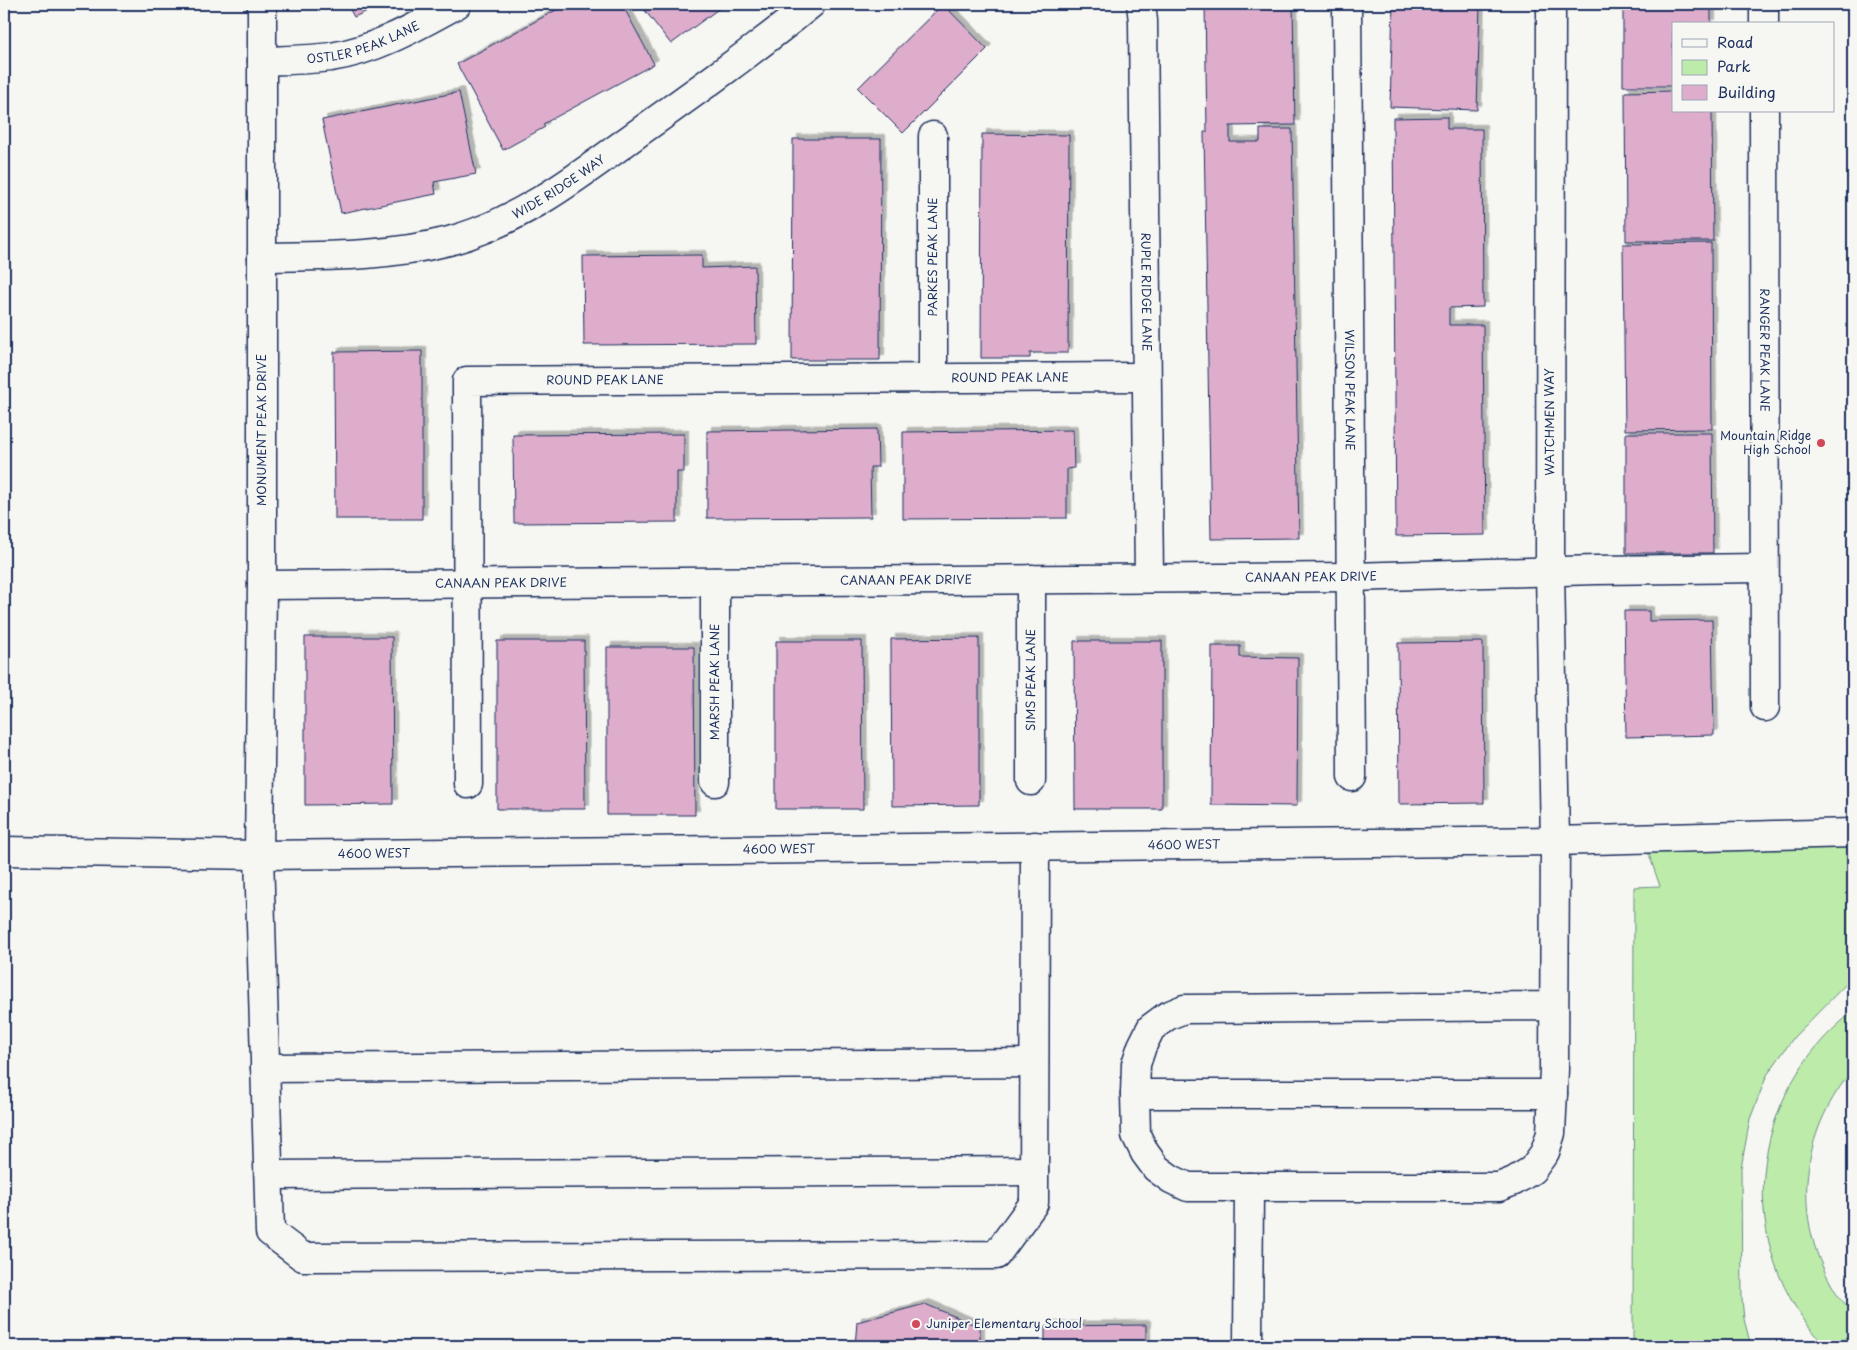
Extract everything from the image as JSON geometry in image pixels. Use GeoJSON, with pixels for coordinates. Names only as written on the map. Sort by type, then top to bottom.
{"type":"FeatureCollection","features":[{"type":"Feature","properties":{"kind":"street","name":"MONUMENT PEAK DRIVE"},"geometry":{"type":"LineString","coordinates":[[262,4],[262,585],[259,855],[270,1232],[303,1257],[986,1255],[996,1254],[1034,1203],[1034,1171]]}},
{"type":"Feature","properties":{"kind":"street","name":"OSTLER PEAK LANE"},"geometry":{"type":"LineString","coordinates":[[262,60],[331,57],[354,52],[402,34],[457,4]]}},
{"type":"Feature","properties":{"kind":"street","name":"WIDE RIDGE WAY"},"geometry":{"type":"LineString","coordinates":[[262,257],[378,254],[451,240],[489,227],[529,208],[566,185],[758,47],[811,4]]}},
{"type":"Feature","properties":{"kind":"street","name":"RUPLE RIDGE LANE"},"geometry":{"type":"LineString","coordinates":[[1141,4],[1143,31],[1149,578]]}},
{"type":"Feature","properties":{"kind":"street","name":"WILSON PEAK LANE"},"geometry":{"type":"LineString","coordinates":[[1347,4],[1352,777]]}},
{"type":"Feature","properties":{"kind":"street","name":"WATCHMEN WAY"},"geometry":{"type":"LineString","coordinates":[[1551,4],[1550,572],[1555,841],[1554,1006],[1552,1133],[1545,1152],[1532,1170],[1514,1182],[1499,1186],[1188,1187],[1171,1179],[1156,1168],[1145,1153],[1136,1135],[1136,1064],[1142,1046],[1151,1028],[1167,1016],[1184,1009],[1554,1006]]}},
{"type":"Feature","properties":{"kind":"street"},"geometry":{"type":"LineString","coordinates":[[1764,4],[1764,22]]}},
{"type":"Feature","properties":{"kind":"street","name":"RANGER PEAK LANE"},"geometry":{"type":"LineString","coordinates":[[1764,112],[1765,707]]}},
{"type":"Feature","properties":{"kind":"street","name":"PARKES PEAK LANE"},"geometry":{"type":"LineString","coordinates":[[933,136],[933,378]]}},
{"type":"Feature","properties":{"kind":"street","name":"ROUND PEAK LANE"},"geometry":{"type":"LineString","coordinates":[[468,784],[467,381],[1146,377]]}},
{"type":"Feature","properties":{"kind":"street","name":"CANAAN PEAK DRIVE"},"geometry":{"type":"LineString","coordinates":[[262,585],[1351,577],[1764,568]]}},
{"type":"Feature","properties":{"kind":"street","name":"SIMS PEAK LANE"},"geometry":{"type":"LineString","coordinates":[[1031,579],[1031,781]]}},
{"type":"Feature","properties":{"kind":"street","name":"MARSH PEAK LANE"},"geometry":{"type":"LineString","coordinates":[[715,582],[715,782]]}},
{"type":"Feature","properties":{"kind":"street","name":"4600 WEST"},"geometry":{"type":"LineString","coordinates":[[4,851],[259,855],[1555,841],[1853,833]]}},
{"type":"Feature","properties":{"kind":"street"},"geometry":{"type":"LineString","coordinates":[[268,1175],[1034,1171],[1035,846]]}},
{"type":"Feature","properties":{"kind":"street"},"geometry":{"type":"LineString","coordinates":[[265,1068],[1034,1063]]}},
{"type":"Feature","properties":{"kind":"street"},"geometry":{"type":"LineString","coordinates":[[1135,1094],[1553,1094]]}},
{"type":"Feature","properties":{"kind":"street"},"geometry":{"type":"LineString","coordinates":[[1248,1346],[1249,1187]]}},
{"type":"Feature","properties":{"kind":"green space"},"geometry":{"type":"Polygon","coordinates":[[[1853,848],[1853,977],[1794,1037],[1767,1075],[1750,1119],[1741,1168],[1742,1299],[1744,1319],[1751,1346],[1633,1346],[1634,887],[1660,886],[1647,849],[1853,848]]]}},
{"type":"Feature","properties":{"kind":"green space"},"geometry":{"type":"Polygon","coordinates":[[[1853,1012],[1853,1070],[1837,1092],[1824,1116],[1814,1141],[1809,1166],[1807,1193],[1809,1220],[1815,1246],[1830,1282],[1852,1312],[1853,1319],[1853,1346],[1826,1346],[1796,1307],[1775,1264],[1765,1219],[1764,1173],[1773,1128],[1791,1085],[1818,1046],[1853,1012]]]}},
{"type":"Feature","properties":{"kind":"building"},"geometry":{"type":"Polygon","coordinates":[[[347,4],[383,4],[354,17],[347,4]]]}},
{"type":"Feature","properties":{"kind":"building"},"geometry":{"type":"Polygon","coordinates":[[[567,4],[622,4],[654,64],[543,124],[545,127],[503,150],[457,64],[567,4]]]}},
{"type":"Feature","properties":{"kind":"building"},"geometry":{"type":"Polygon","coordinates":[[[640,4],[725,4],[671,44],[640,4]]]}},
{"type":"Feature","properties":{"kind":"building"},"geometry":{"type":"Polygon","coordinates":[[[943,4],[987,49],[903,133],[858,88],[943,4]]]}},
{"type":"Feature","properties":{"kind":"building"},"geometry":{"type":"Polygon","coordinates":[[[1205,4],[1293,4],[1295,125],[1230,126],[1230,142],[1260,142],[1260,129],[1292,129],[1299,538],[1211,539],[1204,132],[1207,132],[1205,4]]]}},
{"type":"Feature","properties":{"kind":"building"},"geometry":{"type":"Polygon","coordinates":[[[1393,4],[1480,4],[1477,110],[1390,107],[1393,4]]]}},
{"type":"Feature","properties":{"kind":"building"},"geometry":{"type":"Polygon","coordinates":[[[1623,4],[1711,4],[1711,22],[1672,22],[1672,86],[1623,86],[1623,4]]]}},
{"type":"Feature","properties":{"kind":"building"},"geometry":{"type":"Polygon","coordinates":[[[1672,91],[1672,112],[1712,112],[1713,241],[1626,241],[1625,92],[1672,91]]]}},
{"type":"Feature","properties":{"kind":"building"},"geometry":{"type":"Polygon","coordinates":[[[459,92],[476,174],[434,182],[436,194],[341,213],[322,120],[459,92]]]}},
{"type":"Feature","properties":{"kind":"building"},"geometry":{"type":"Polygon","coordinates":[[[1447,117],[1447,129],[1482,129],[1483,307],[1449,308],[1449,325],[1483,325],[1485,535],[1396,536],[1393,118],[1447,117]]]}},
{"type":"Feature","properties":{"kind":"building"},"geometry":{"type":"Polygon","coordinates":[[[982,134],[1069,135],[1068,353],[1030,353],[1030,358],[981,358],[982,134]]]}},
{"type":"Feature","properties":{"kind":"building"},"geometry":{"type":"Polygon","coordinates":[[[793,139],[881,139],[880,360],[792,360],[793,139]]]}},
{"type":"Feature","properties":{"kind":"building"},"geometry":{"type":"Polygon","coordinates":[[[1711,243],[1712,429],[1625,430],[1623,244],[1711,243]]]}},
{"type":"Feature","properties":{"kind":"building"},"geometry":{"type":"Polygon","coordinates":[[[702,255],[702,268],[755,266],[756,344],[584,345],[583,256],[702,255]]]}},
{"type":"Feature","properties":{"kind":"building"},"geometry":{"type":"Polygon","coordinates":[[[422,351],[422,519],[335,519],[334,352],[422,351]]]}},
{"type":"Feature","properties":{"kind":"building"},"geometry":{"type":"Polygon","coordinates":[[[877,429],[878,467],[870,467],[871,517],[707,518],[707,431],[877,429]]]}},
{"type":"Feature","properties":{"kind":"building"},"geometry":{"type":"Polygon","coordinates":[[[1073,430],[1074,468],[1067,469],[1067,518],[903,519],[903,432],[1073,430]]]}},
{"type":"Feature","properties":{"kind":"building"},"geometry":{"type":"Polygon","coordinates":[[[1626,433],[1712,433],[1713,553],[1626,553],[1626,433]]]}},
{"type":"Feature","properties":{"kind":"building"},"geometry":{"type":"Polygon","coordinates":[[[684,434],[684,472],[677,472],[677,522],[514,523],[513,435],[684,434]]]}},
{"type":"Feature","properties":{"kind":"building"},"geometry":{"type":"Polygon","coordinates":[[[1624,611],[1649,611],[1649,621],[1712,620],[1714,735],[1626,737],[1624,611]]]}},
{"type":"Feature","properties":{"kind":"building"},"geometry":{"type":"Polygon","coordinates":[[[305,637],[392,637],[393,804],[305,805],[305,637]]]}},
{"type":"Feature","properties":{"kind":"building"},"geometry":{"type":"Polygon","coordinates":[[[979,638],[979,805],[892,806],[891,639],[979,638]]]}},
{"type":"Feature","properties":{"kind":"building"},"geometry":{"type":"Polygon","coordinates":[[[497,641],[584,641],[585,809],[497,809],[497,641]]]}},
{"type":"Feature","properties":{"kind":"building"},"geometry":{"type":"Polygon","coordinates":[[[776,641],[862,641],[863,809],[776,809],[776,641]]]}},
{"type":"Feature","properties":{"kind":"building"},"geometry":{"type":"Polygon","coordinates":[[[1074,641],[1162,641],[1162,809],[1075,809],[1074,641]]]}},
{"type":"Feature","properties":{"kind":"building"},"geometry":{"type":"Polygon","coordinates":[[[1483,642],[1484,803],[1399,804],[1398,643],[1483,642]]]}},
{"type":"Feature","properties":{"kind":"building"},"geometry":{"type":"Polygon","coordinates":[[[1212,646],[1240,646],[1240,657],[1298,658],[1297,806],[1211,805],[1212,646]]]}},
{"type":"Feature","properties":{"kind":"building"},"geometry":{"type":"Polygon","coordinates":[[[607,647],[694,647],[695,815],[607,815],[607,647]]]}},
{"type":"Feature","properties":{"kind":"building","name":"Juniper Elementary School"},"geometry":{"type":"Polygon","coordinates":[[[925,1304],[980,1327],[980,1346],[855,1346],[857,1322],[925,1304]]]}},
{"type":"Feature","properties":{"kind":"building","name":"Juniper Elementary School"},"geometry":{"type":"Polygon","coordinates":[[[1146,1325],[1146,1346],[1045,1346],[1045,1326],[1146,1325]]]}},
{"type":"Feature","properties":{"kind":"place","name":"Mountain Ridge High School"},"geometry":{"type":"Point","coordinates":[1821,443]}},
{"type":"Feature","properties":{"kind":"place","name":"Juniper Elementary School"},"geometry":{"type":"Point","coordinates":[916,1324]}}]}
